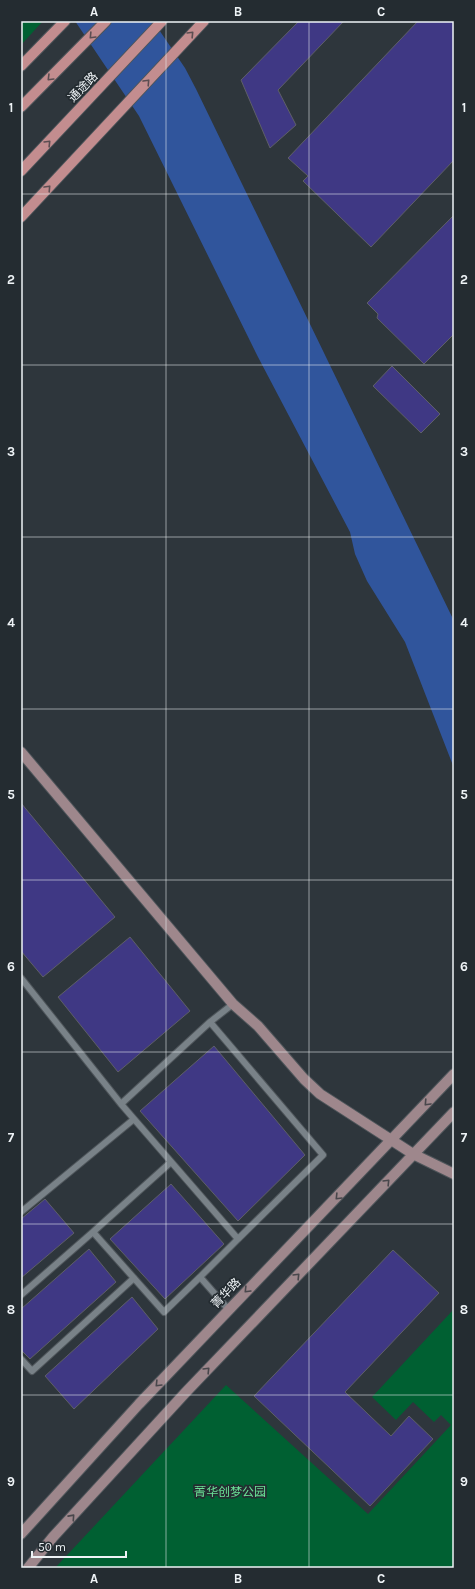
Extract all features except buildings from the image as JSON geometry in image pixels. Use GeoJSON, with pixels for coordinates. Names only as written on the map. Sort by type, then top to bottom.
{"type":"FeatureCollection","features":[{"type":"Feature","properties":{"kind":"main road"},"geometry":{"type":"LineString","coordinates":[[21,66],[65,21]]}},
{"type":"Feature","properties":{"kind":"main road"},"geometry":{"type":"LineString","coordinates":[[21,107],[106,21]]}},
{"type":"Feature","properties":{"kind":"main road","name":"通途路"},"geometry":{"type":"LineString","coordinates":[[21,171],[162,21]]}},
{"type":"Feature","properties":{"kind":"main road"},"geometry":{"type":"LineString","coordinates":[[21,217],[204,21]]}},
{"type":"Feature","properties":{"kind":"street"},"geometry":{"type":"LineString","coordinates":[[21,752],[233,1004],[258,1026],[304,1079],[320,1094],[413,1154],[454,1174]]}},
{"type":"Feature","properties":{"kind":"street","name":"菁华路"},"geometry":{"type":"LineString","coordinates":[[21,1534],[139,1404],[454,1074]]}},
{"type":"Feature","properties":{"kind":"street"},"geometry":{"type":"LineString","coordinates":[[28,1568],[53,1537],[186,1392],[454,1112]]}},
{"type":"Feature","properties":{"kind":"lane"},"geometry":{"type":"LineString","coordinates":[[21,978],[121,1104],[238,1239]]}},
{"type":"Feature","properties":{"kind":"lane"},"geometry":{"type":"LineString","coordinates":[[121,1104],[210,1022],[233,1004]]}},
{"type":"Feature","properties":{"kind":"lane"},"geometry":{"type":"LineString","coordinates":[[93,1232],[164,1312],[323,1155],[210,1022]]}},
{"type":"Feature","properties":{"kind":"lane"},"geometry":{"type":"LineString","coordinates":[[21,1212],[134,1119]]}},
{"type":"Feature","properties":{"kind":"lane"},"geometry":{"type":"LineString","coordinates":[[21,1295],[171,1162]]}},
{"type":"Feature","properties":{"kind":"lane"},"geometry":{"type":"LineString","coordinates":[[200,1277],[229,1310]]}},
{"type":"Feature","properties":{"kind":"lane"},"geometry":{"type":"LineString","coordinates":[[21,1359],[32,1372],[134,1278]]}},
{"type":"Feature","properties":{"kind":"green space"},"geometry":{"type":"Polygon","coordinates":[[[21,21],[43,21],[21,45],[21,21]]]}},
{"type":"Feature","properties":{"kind":"green space","name":"菁华创梦公园"},"geometry":{"type":"Polygon","coordinates":[[[454,1309],[454,1568],[55,1568],[226,1385],[368,1514],[451,1425],[441,1415],[434,1422],[413,1402],[396,1420],[372,1397],[454,1309]]]}},
{"type":"Feature","properties":{"kind":"water"},"geometry":{"type":"Polygon","coordinates":[[[75,21],[153,21],[185,68],[196,89],[454,621],[454,768],[405,642],[367,581],[355,554],[350,532],[258,357],[139,116],[75,21]]]}}]}
